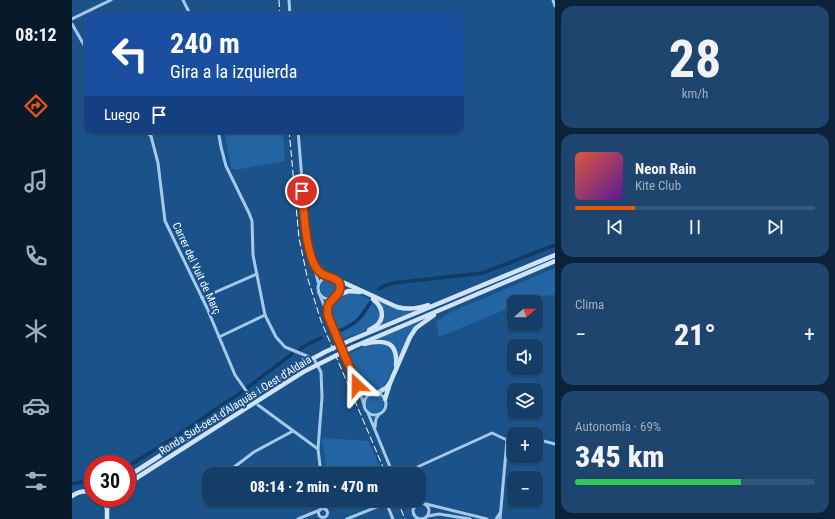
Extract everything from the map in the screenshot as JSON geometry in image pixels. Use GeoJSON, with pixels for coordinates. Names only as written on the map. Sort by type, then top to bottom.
{"type":"FeatureCollection","features":[{"type":"Feature","properties":{"kind":"main road","name":"Ronda Sud-oest d'Alaquàs i Oest d'Aldaia"},"geometry":{"type":"LineString","coordinates":[[136,471],[299,366],[325,352],[555,255]]}},
{"type":"Feature","properties":{"kind":"main road","name":"Ronda Sud-oest d'Alaquàs i Oest d'Aldaia"},"geometry":{"type":"LineString","coordinates":[[136,479],[303,372],[353,347],[555,261]]}},
{"type":"Feature","properties":{"kind":"main road"},"geometry":{"type":"LineString","coordinates":[[338,280],[397,307],[406,309],[436,305]]}},
{"type":"Feature","properties":{"kind":"main road"},"geometry":{"type":"LineString","coordinates":[[335,297],[349,291],[364,293]]}},
{"type":"Feature","properties":{"kind":"main road"},"geometry":{"type":"LineString","coordinates":[[351,340],[375,327],[382,318],[380,306],[369,295]]}},
{"type":"Feature","properties":{"kind":"main road"},"geometry":{"type":"LineString","coordinates":[[385,399],[395,369],[416,328],[438,310]]}},
{"type":"Feature","properties":{"kind":"main road"},"geometry":{"type":"LineString","coordinates":[[353,347],[379,341],[387,343],[392,346],[396,354],[395,369]]}},
{"type":"Feature","properties":{"kind":"main road"},"geometry":{"type":"LineString","coordinates":[[377,393],[386,388],[390,383]]}},
{"type":"Feature","properties":{"kind":"main road"},"geometry":{"type":"LineString","coordinates":[[72,492],[84,491]]}},
{"type":"Feature","properties":{"kind":"main road"},"geometry":{"type":"LineString","coordinates":[[72,496],[78,492]]}},
{"type":"Feature","properties":{"kind":"main road"},"geometry":{"type":"LineString","coordinates":[[107,508],[107,519]]}},
{"type":"Feature","properties":{"kind":"street"},"geometry":{"type":"LineString","coordinates":[[86,12],[111,0]]}},
{"type":"Feature","properties":{"kind":"street"},"geometry":{"type":"LineString","coordinates":[[183,0],[189,12]]}},
{"type":"Feature","properties":{"kind":"street"},"geometry":{"type":"LineString","coordinates":[[289,0],[290,12]]}},
{"type":"Feature","properties":{"kind":"street"},"geometry":{"type":"LineString","coordinates":[[553,0],[555,6]]}},
{"type":"Feature","properties":{"kind":"street"},"geometry":{"type":"LineString","coordinates":[[72,19],[84,13]]}},
{"type":"Feature","properties":{"kind":"street"},"geometry":{"type":"LineString","coordinates":[[72,24],[84,45]]}},
{"type":"Feature","properties":{"kind":"street","name":"Carrer del Vuit de Març"},"geometry":{"type":"LineString","coordinates":[[148,134],[151,136],[158,163],[165,221],[202,298],[235,375],[247,392]]}},
{"type":"Feature","properties":{"kind":"street"},"geometry":{"type":"LineString","coordinates":[[219,134],[226,166],[252,221],[253,255],[265,315],[276,337],[285,347],[315,360],[321,372],[322,395],[318,449],[320,467]]}},
{"type":"Feature","properties":{"kind":"street"},"geometry":{"type":"LineString","coordinates":[[298,134],[305,218],[318,282],[317,288],[390,467]]}},
{"type":"Feature","properties":{"kind":"street"},"geometry":{"type":"LineString","coordinates":[[314,263],[318,270],[327,276],[338,280],[340,289],[327,307],[328,316]]}},
{"type":"Feature","properties":{"kind":"street"},"geometry":{"type":"LineString","coordinates":[[202,298],[257,274]]}},
{"type":"Feature","properties":{"kind":"street"},"geometry":{"type":"LineString","coordinates":[[318,282],[323,277],[327,276]]}},
{"type":"Feature","properties":{"kind":"street"},"geometry":{"type":"LineString","coordinates":[[319,293],[325,298],[335,297]]}},
{"type":"Feature","properties":{"kind":"street"},"geometry":{"type":"LineString","coordinates":[[219,337],[265,315]]}},
{"type":"Feature","properties":{"kind":"street"},"geometry":{"type":"LineString","coordinates":[[357,385],[364,391],[377,393],[385,399],[385,410],[379,414],[373,415],[368,413]]}},
{"type":"Feature","properties":{"kind":"street"},"geometry":{"type":"LineString","coordinates":[[364,404],[366,398],[371,393]]}},
{"type":"Feature","properties":{"kind":"street"},"geometry":{"type":"LineString","coordinates":[[258,405],[318,449]]}},
{"type":"Feature","properties":{"kind":"street"},"geometry":{"type":"LineString","coordinates":[[375,429],[379,414]]}},
{"type":"Feature","properties":{"kind":"street"},"geometry":{"type":"LineString","coordinates":[[234,467],[254,452],[293,431]]}},
{"type":"Feature","properties":{"kind":"street"},"geometry":{"type":"LineString","coordinates":[[416,467],[492,433],[507,440],[500,519]]}},
{"type":"Feature","properties":{"kind":"street"},"geometry":{"type":"LineString","coordinates":[[543,441],[555,444]]}},
{"type":"Feature","properties":{"kind":"street"},"geometry":{"type":"LineString","coordinates":[[347,519],[384,504],[388,507],[393,519]]}},
{"type":"Feature","properties":{"kind":"street"},"geometry":{"type":"LineString","coordinates":[[426,504],[430,510],[428,516]]}},
{"type":"Feature","properties":{"kind":"street"},"geometry":{"type":"LineString","coordinates":[[426,504],[488,519]]}},
{"type":"Feature","properties":{"kind":"street"},"geometry":{"type":"LineString","coordinates":[[322,507],[319,515],[323,518]]}},
{"type":"Feature","properties":{"kind":"street"},"geometry":{"type":"LineString","coordinates":[[312,513],[323,518],[328,517],[326,507]]}},
{"type":"Feature","properties":{"kind":"street"},"geometry":{"type":"LineString","coordinates":[[414,508],[416,518],[423,519],[428,516],[439,514],[470,519]]}},
{"type":"Feature","properties":{"kind":"street"},"geometry":{"type":"LineString","coordinates":[[298,519],[320,510],[326,510]]}},
{"type":"Feature","properties":{"kind":"street"},"geometry":{"type":"LineString","coordinates":[[496,519],[501,512]]}},
{"type":"Feature","properties":{"kind":"street"},"geometry":{"type":"LineString","coordinates":[[501,512],[504,519]]}},
{"type":"Feature","properties":{"kind":"shaded area"},"geometry":{"type":"Polygon","coordinates":[[[225,134],[283,134],[285,161],[235,170],[231,168],[225,134]]]}},
{"type":"Feature","properties":{"kind":"shaded area"},"geometry":{"type":"Polygon","coordinates":[[[555,268],[555,295],[507,295],[507,309],[439,337],[436,322],[449,313],[555,268]]]}},
{"type":"Feature","properties":{"kind":"shaded area"},"geometry":{"type":"Polygon","coordinates":[[[329,279],[335,282],[338,288],[335,294],[329,297],[323,294],[320,288],[323,282],[329,279]]]}},
{"type":"Feature","properties":{"kind":"shaded area"},"geometry":{"type":"Polygon","coordinates":[[[348,293],[365,297],[374,303],[380,311],[380,315],[379,319],[372,327],[341,340],[329,311],[329,307],[335,299],[348,293]]]}},
{"type":"Feature","properties":{"kind":"shaded area"},"geometry":{"type":"Polygon","coordinates":[[[379,301],[414,311],[379,325],[383,313],[379,301]]]}},
{"type":"Feature","properties":{"kind":"shaded area"},"geometry":{"type":"Polygon","coordinates":[[[421,321],[415,327],[398,359],[397,351],[392,344],[386,340],[377,339],[421,321]]]}},
{"type":"Feature","properties":{"kind":"shaded area"},"geometry":{"type":"Polygon","coordinates":[[[380,343],[392,349],[394,355],[394,365],[390,376],[382,388],[374,390],[368,389],[359,381],[348,354],[366,346],[380,343]]]}},
{"type":"Feature","properties":{"kind":"shaded area"},"geometry":{"type":"Polygon","coordinates":[[[371,395],[379,395],[384,400],[382,411],[379,413],[371,413],[366,408],[366,400],[371,395]]]}},
{"type":"Feature","properties":{"kind":"shaded area"},"geometry":{"type":"Polygon","coordinates":[[[322,438],[369,441],[379,467],[326,467],[322,438]]]}},
{"type":"Feature","properties":{"kind":"waterway"},"geometry":{"type":"LineString","coordinates":[[379,289],[393,283],[483,273],[555,245]]}},
{"type":"Feature","properties":{"kind":"waterway"},"geometry":{"type":"LineString","coordinates":[[339,331],[358,320],[370,303]]}},
{"type":"Feature","properties":{"kind":"waterway"},"geometry":{"type":"LineString","coordinates":[[300,349],[321,338]]}},
{"type":"Feature","properties":{"kind":"waterway"},"geometry":{"type":"LineString","coordinates":[[136,461],[243,391],[292,354]]}},
{"type":"Feature","properties":{"kind":"waterway"},"geometry":{"type":"LineString","coordinates":[[72,484],[84,481]]}},
{"type":"Feature","properties":{"kind":"railway"},"geometry":{"type":"LineString","coordinates":[[279,0],[280,12]]}},
{"type":"Feature","properties":{"kind":"railway"},"geometry":{"type":"LineString","coordinates":[[289,134],[299,238],[307,276],[321,321],[383,467]]}},
{"type":"Feature","properties":{"kind":"railway"},"geometry":{"type":"LineString","coordinates":[[400,507],[405,519]]}},
{"type":"Feature","properties":{"kind":"route"},"geometry":{"type":"LineString","coordinates":[[302,191],[306,230],[316,268],[327,276],[338,280],[340,286],[339,292],[331,300],[327,307],[328,316],[357,385]]}}]}
